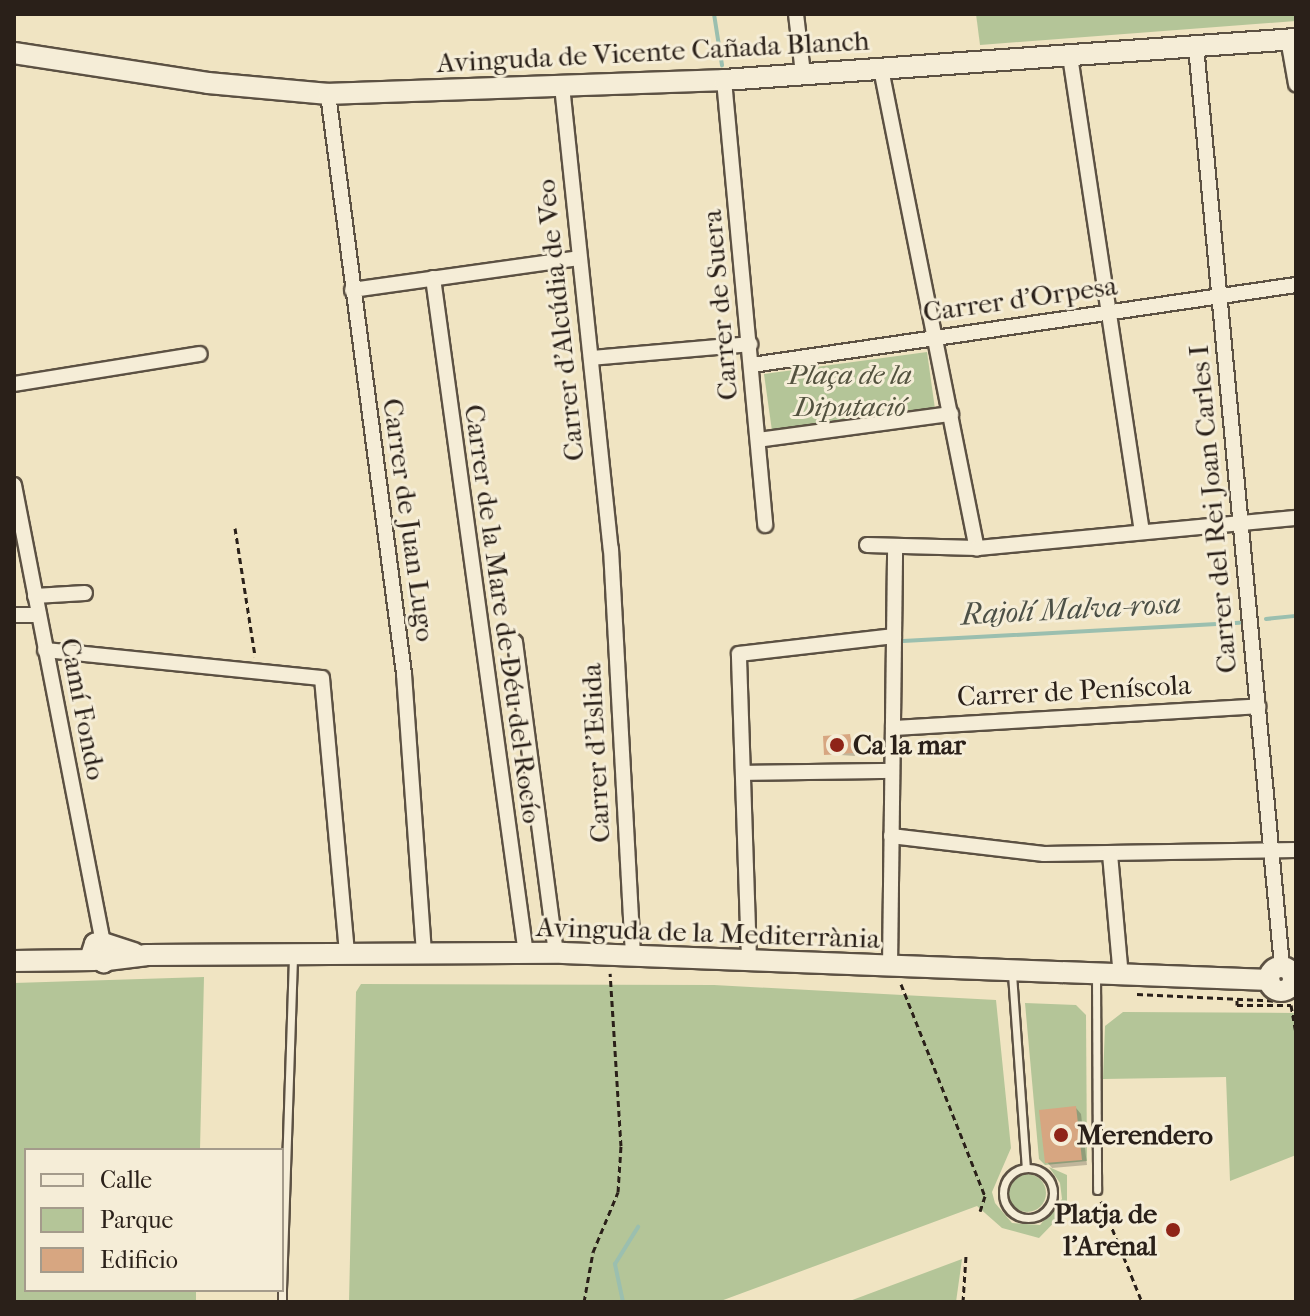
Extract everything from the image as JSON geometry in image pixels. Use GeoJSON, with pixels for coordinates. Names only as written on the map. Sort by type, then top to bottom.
{"type":"FeatureCollection","features":[{"type":"Feature","properties":{"kind":"street"},"geometry":{"type":"LineString","coordinates":[[796,14],[804,68]]}},
{"type":"Feature","properties":{"kind":"street"},"geometry":{"type":"LineString","coordinates":[[1292,39],[1296,84]]}},
{"type":"Feature","properties":{"kind":"street","name":"Avinguda de Vicente Cañada Blanch"},"geometry":{"type":"LineString","coordinates":[[14,53],[208,83],[328,94],[724,80],[804,68],[881,69],[1292,39]]}},
{"type":"Feature","properties":{"kind":"street","name":"Carrer del Rei Joan Carles I"},"geometry":{"type":"LineString","coordinates":[[1196,46],[1271,851],[1287,980]]}},
{"type":"Feature","properties":{"kind":"street"},"geometry":{"type":"LineString","coordinates":[[1070,56],[1142,530]]}},
{"type":"Feature","properties":{"kind":"street"},"geometry":{"type":"LineString","coordinates":[[881,69],[977,548]]}},
{"type":"Feature","properties":{"kind":"street","name":"Carrer de Suera"},"geometry":{"type":"LineString","coordinates":[[724,80],[765,525]]}},
{"type":"Feature","properties":{"kind":"street","name":"Carrer d'Alcúdia de Veo"},"geometry":{"type":"LineString","coordinates":[[562,86],[611,549]]}},
{"type":"Feature","properties":{"kind":"street","name":"Carrer de Juan Lugo"},"geometry":{"type":"LineString","coordinates":[[328,94],[404,674],[424,954]]}},
{"type":"Feature","properties":{"kind":"street"},"geometry":{"type":"LineString","coordinates":[[352,290],[579,258]]}},
{"type":"Feature","properties":{"kind":"street","name":"Carrer de la Mare de Déu del Rocío"},"geometry":{"type":"LineString","coordinates":[[433,278],[526,954]]}},
{"type":"Feature","properties":{"kind":"street","name":"Carrer d'Orpesa"},"geometry":{"type":"LineString","coordinates":[[752,365],[1296,285]]}},
{"type":"Feature","properties":{"kind":"street"},"geometry":{"type":"LineString","coordinates":[[591,358],[750,344]]}},
{"type":"Feature","properties":{"kind":"street"},"geometry":{"type":"LineString","coordinates":[[14,384],[200,354]]}},
{"type":"Feature","properties":{"kind":"street"},"geometry":{"type":"LineString","coordinates":[[758,440],[951,414]]}},
{"type":"Feature","properties":{"kind":"street","name":"Camí Fondo"},"geometry":{"type":"LineString","coordinates":[[14,485],[101,952]]}},
{"type":"Feature","properties":{"kind":"street"},"geometry":{"type":"LineString","coordinates":[[867,545],[977,548],[1242,520],[1296,518]]}},
{"type":"Feature","properties":{"kind":"street"},"geometry":{"type":"LineString","coordinates":[[893,976],[891,836],[895,546]]}},
{"type":"Feature","properties":{"kind":"street","name":"Carrer d'Eslida"},"geometry":{"type":"LineString","coordinates":[[611,549],[633,955]]}},
{"type":"Feature","properties":{"kind":"street"},"geometry":{"type":"LineString","coordinates":[[35,596],[85,593]]}},
{"type":"Feature","properties":{"kind":"street"},"geometry":{"type":"LineString","coordinates":[[14,615],[39,615]]}},
{"type":"Feature","properties":{"kind":"street"},"geometry":{"type":"LineString","coordinates":[[749,959],[739,654],[894,636]]}},
{"type":"Feature","properties":{"kind":"street"},"geometry":{"type":"LineString","coordinates":[[515,642],[556,953]]}},
{"type":"Feature","properties":{"kind":"street"},"geometry":{"type":"LineString","coordinates":[[45,650],[322,678],[347,954]]}},
{"type":"Feature","properties":{"kind":"street","name":"Carrer de Peníscola"},"geometry":{"type":"LineString","coordinates":[[893,728],[1258,706]]}},
{"type":"Feature","properties":{"kind":"street"},"geometry":{"type":"LineString","coordinates":[[743,773],[892,771]]}},
{"type":"Feature","properties":{"kind":"street"},"geometry":{"type":"LineString","coordinates":[[891,836],[1044,854],[1296,850]]}},
{"type":"Feature","properties":{"kind":"street"},"geometry":{"type":"LineString","coordinates":[[1110,854],[1122,985]]}},
{"type":"Feature","properties":{"kind":"street","name":"Avinguda de la Mediterrània"},"geometry":{"type":"LineString","coordinates":[[14,961],[101,952],[146,955],[556,953],[749,959],[893,976],[1096,976],[1122,985],[1238,990],[1287,980]]}},
{"type":"Feature","properties":{"kind":"lane"},"geometry":{"type":"LineString","coordinates":[[284,1228],[293,955]]}},
{"type":"Feature","properties":{"kind":"lane"},"geometry":{"type":"LineString","coordinates":[[1012,974],[1026,1167]]}},
{"type":"Feature","properties":{"kind":"lane"},"geometry":{"type":"LineString","coordinates":[[1096,976],[1097,1190]]}},
{"type":"Feature","properties":{"kind":"lane"},"geometry":{"type":"LineString","coordinates":[[1026,1167],[1049,1178],[1054,1194],[1047,1210],[1031,1218],[1014,1213],[1004,1200],[1005,1182],[1026,1167]]}},
{"type":"Feature","properties":{"kind":"path"},"geometry":{"type":"LineString","coordinates":[[235,528],[257,672]]}},
{"type":"Feature","properties":{"kind":"path"},"geometry":{"type":"LineString","coordinates":[[584,1302],[593,1252],[618,1192],[621,1146],[609,965]]}},
{"type":"Feature","properties":{"kind":"path"},"geometry":{"type":"LineString","coordinates":[[893,976],[928,1045],[985,1196],[980,1211]]}},
{"type":"Feature","properties":{"kind":"path"},"geometry":{"type":"LineString","coordinates":[[1122,985],[1238,990],[1287,980]]}},
{"type":"Feature","properties":{"kind":"path"},"geometry":{"type":"LineString","coordinates":[[1238,990],[1237,1005],[1291,1005],[1296,1032]]}},
{"type":"Feature","properties":{"kind":"path"},"geometry":{"type":"LineString","coordinates":[[1097,1190],[1142,1302]]}},
{"type":"Feature","properties":{"kind":"path"},"geometry":{"type":"LineString","coordinates":[[963,1302],[966,1255]]}},
{"type":"Feature","properties":{"kind":"green space"},"geometry":{"type":"Polygon","coordinates":[[[976,14],[1296,14],[1296,21],[980,45],[976,14]]]}},
{"type":"Feature","properties":{"kind":"green space","name":"Plaça de la Diputació"},"geometry":{"type":"Polygon","coordinates":[[[927,352],[935,409],[772,431],[764,374],[927,352]]]}},
{"type":"Feature","properties":{"kind":"green space"},"geometry":{"type":"Polygon","coordinates":[[[204,977],[200,1148],[24,1148],[24,1292],[196,1292],[196,1302],[14,1302],[14,983],[204,977]]]}},
{"type":"Feature","properties":{"kind":"green space"},"geometry":{"type":"Polygon","coordinates":[[[361,984],[714,985],[996,1000],[1011,1148],[992,1192],[995,1203],[1012,1223],[1040,1225],[1062,1199],[1060,1183],[1049,1167],[1067,1175],[1067,1209],[1039,1238],[1002,1228],[977,1206],[718,1302],[349,1302],[356,992],[361,984]]]}},
{"type":"Feature","properties":{"kind":"green space"},"geometry":{"type":"Polygon","coordinates":[[[1025,1003],[1076,1005],[1086,1015],[1087,1161],[1045,1165],[1039,1159],[1025,1003]]]}},
{"type":"Feature","properties":{"kind":"green space"},"geometry":{"type":"Polygon","coordinates":[[[1123,1012],[1296,1013],[1296,1155],[1230,1181],[1226,1077],[1103,1079],[1105,1026],[1123,1012]]]}},
{"type":"Feature","properties":{"kind":"green space"},"geometry":{"type":"Polygon","coordinates":[[[1027,1174],[1040,1180],[1046,1193],[1040,1206],[1027,1212],[1014,1206],[1008,1193],[1014,1180],[1027,1174]]]}},
{"type":"Feature","properties":{"kind":"green space"},"geometry":{"type":"Polygon","coordinates":[[[962,1259],[956,1302],[847,1302],[962,1259]]]}},
{"type":"Feature","properties":{"kind":"building","name":"Ca la mar"},"geometry":{"type":"Polygon","coordinates":[[[850,734],[853,753],[824,755],[823,736],[850,734]]]}},
{"type":"Feature","properties":{"kind":"building","name":"Merendero"},"geometry":{"type":"Polygon","coordinates":[[[1076,1106],[1082,1160],[1045,1163],[1039,1110],[1076,1106]]]}},
{"type":"Feature","properties":{"kind":"waterway"},"geometry":{"type":"LineString","coordinates":[[714,14],[722,65]]}},
{"type":"Feature","properties":{"kind":"waterway","name":"Rajolí Malva-rosa"},"geometry":{"type":"LineString","coordinates":[[1266,619],[1296,616]]}},
{"type":"Feature","properties":{"kind":"waterway","name":"Rajolí Malva-rosa"},"geometry":{"type":"LineString","coordinates":[[903,641],[1240,623]]}},
{"type":"Feature","properties":{"kind":"waterway"},"geometry":{"type":"LineString","coordinates":[[623,1302],[615,1264],[638,1227]]}},
{"type":"Feature","properties":{"kind":"place","name":"Ca la mar"},"geometry":{"type":"Point","coordinates":[837,745]}},
{"type":"Feature","properties":{"kind":"place","name":"Merendero"},"geometry":{"type":"Point","coordinates":[1061,1135]}},
{"type":"Feature","properties":{"kind":"place","name":"Platja de l'Arenal"},"geometry":{"type":"Point","coordinates":[1173,1230]}}]}
